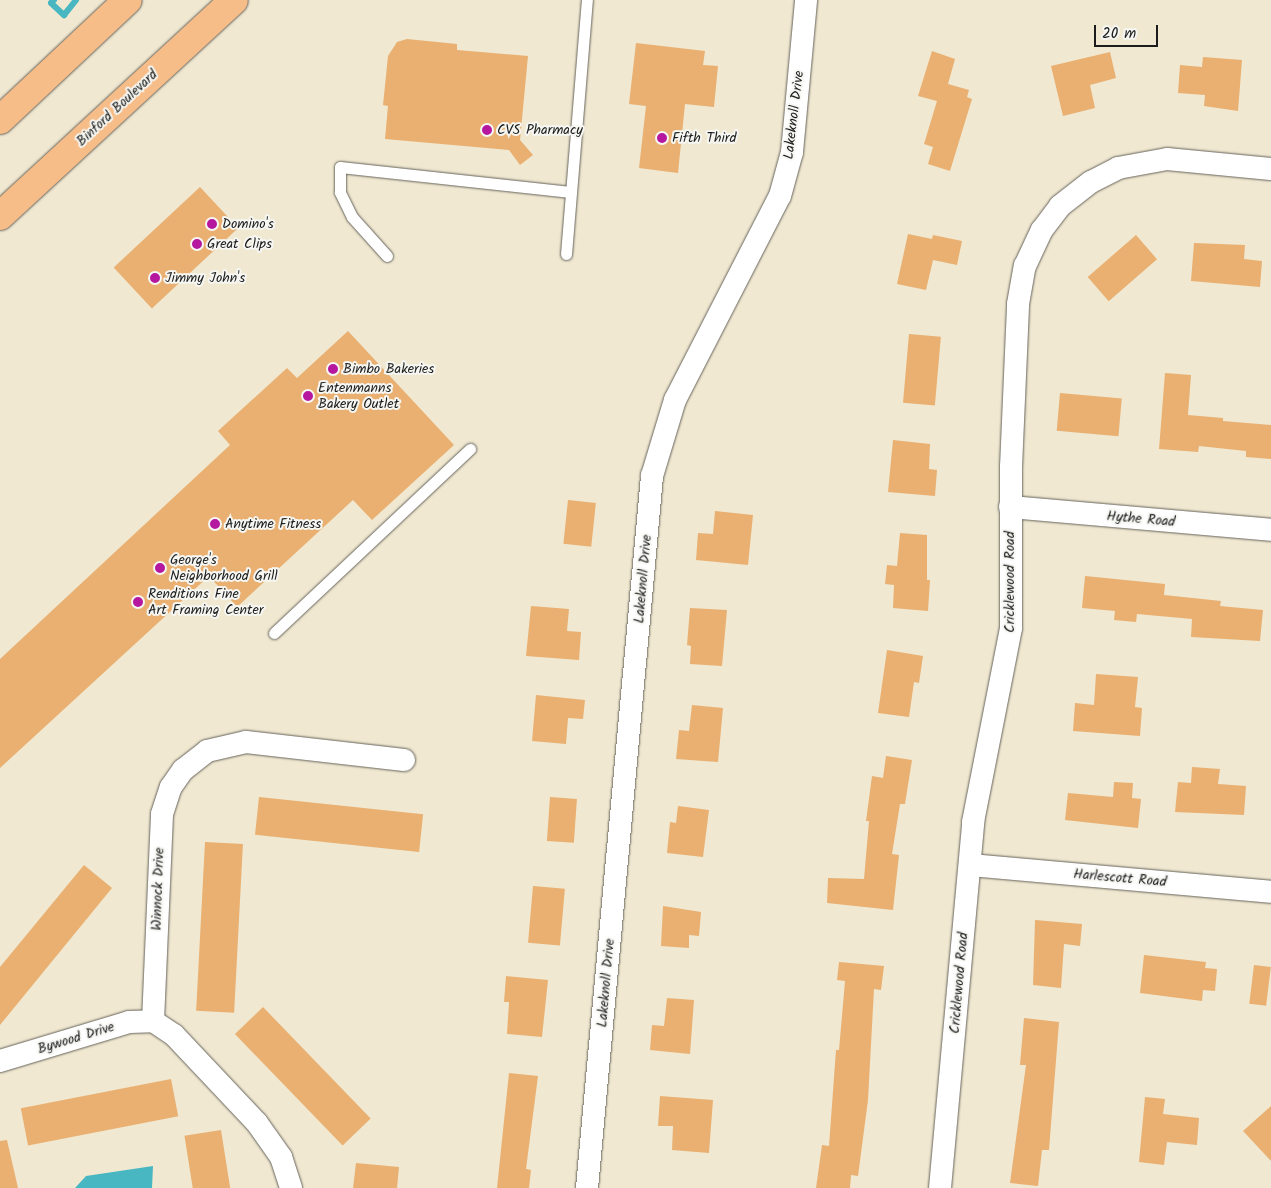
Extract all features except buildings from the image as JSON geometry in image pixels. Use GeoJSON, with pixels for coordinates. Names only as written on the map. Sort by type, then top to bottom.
{"type":"FeatureCollection","features":[{"type":"Feature","properties":{"kind":"main road"},"geometry":{"type":"LineString","coordinates":[[0,120],[128,0]]}},
{"type":"Feature","properties":{"kind":"main road","name":"Binford Boulevard"},"geometry":{"type":"LineString","coordinates":[[0,216],[234,0]]}},
{"type":"Feature","properties":{"kind":"street","name":"Lakeknoll Drive"},"geometry":{"type":"LineString","coordinates":[[587,1188],[652,476],[675,400],[780,196],[792,152],[806,0]]}},
{"type":"Feature","properties":{"kind":"street","name":"Cricklewood Road"},"geometry":{"type":"LineString","coordinates":[[940,1188],[973,822],[1011,628],[1010,507],[1021,285],[1034,245],[1054,213],[1100,176],[1147,161],[1166,159],[1271,168]]}},
{"type":"Feature","properties":{"kind":"street","name":"Hythe Road"},"geometry":{"type":"LineString","coordinates":[[1010,507],[1271,530]]}},
{"type":"Feature","properties":{"kind":"street","name":"Winnock Drive"},"geometry":{"type":"LineString","coordinates":[[152,1021],[162,814],[171,786],[183,770],[207,751],[246,742],[404,760]]}},
{"type":"Feature","properties":{"kind":"street","name":"Harlescott Road"},"geometry":{"type":"LineString","coordinates":[[970,864],[1271,892]]}},
{"type":"Feature","properties":{"kind":"street","name":"Bywood Drive"},"geometry":{"type":"LineString","coordinates":[[0,1061],[129,1022],[152,1021]]}},
{"type":"Feature","properties":{"kind":"street"},"geometry":{"type":"LineString","coordinates":[[152,1021],[170,1031],[257,1123],[281,1157],[291,1188]]}},
{"type":"Feature","properties":{"kind":"lane"},"geometry":{"type":"LineString","coordinates":[[566,254],[587,0]]}},
{"type":"Feature","properties":{"kind":"lane"},"geometry":{"type":"LineString","coordinates":[[387,256],[352,218],[340,192],[340,168],[571,192]]}},
{"type":"Feature","properties":{"kind":"lane"},"geometry":{"type":"LineString","coordinates":[[274,633],[470,449]]}},
{"type":"Feature","properties":{"kind":"water"},"geometry":{"type":"Polygon","coordinates":[[[153,1166],[152,1188],[75,1188],[86,1176],[153,1166]]]}},
{"type":"Feature","properties":{"kind":"waterway"},"geometry":{"type":"LineString","coordinates":[[54,0],[51,3],[64,15],[76,0]]}},
{"type":"Feature","properties":{"kind":"place","name":"CVS Pharmacy"},"geometry":{"type":"Point","coordinates":[487,130]}},
{"type":"Feature","properties":{"kind":"place","name":"Fifth Third"},"geometry":{"type":"Point","coordinates":[662,138]}},
{"type":"Feature","properties":{"kind":"place","name":"Domino's"},"geometry":{"type":"Point","coordinates":[212,224]}},
{"type":"Feature","properties":{"kind":"place","name":"Great Clips"},"geometry":{"type":"Point","coordinates":[197,244]}},
{"type":"Feature","properties":{"kind":"place","name":"Jimmy John's"},"geometry":{"type":"Point","coordinates":[155,278]}},
{"type":"Feature","properties":{"kind":"place","name":"Bimbo Bakeries"},"geometry":{"type":"Point","coordinates":[333,369]}},
{"type":"Feature","properties":{"kind":"place","name":"Entenmanns Bakery Outlet"},"geometry":{"type":"Point","coordinates":[308,396]}},
{"type":"Feature","properties":{"kind":"place","name":"Anytime Fitness"},"geometry":{"type":"Point","coordinates":[215,524]}},
{"type":"Feature","properties":{"kind":"place","name":"George's Neighborhood Grill"},"geometry":{"type":"Point","coordinates":[160,568]}},
{"type":"Feature","properties":{"kind":"place","name":"Renditions Fine Art Framing Center"},"geometry":{"type":"Point","coordinates":[138,602]}}]}
